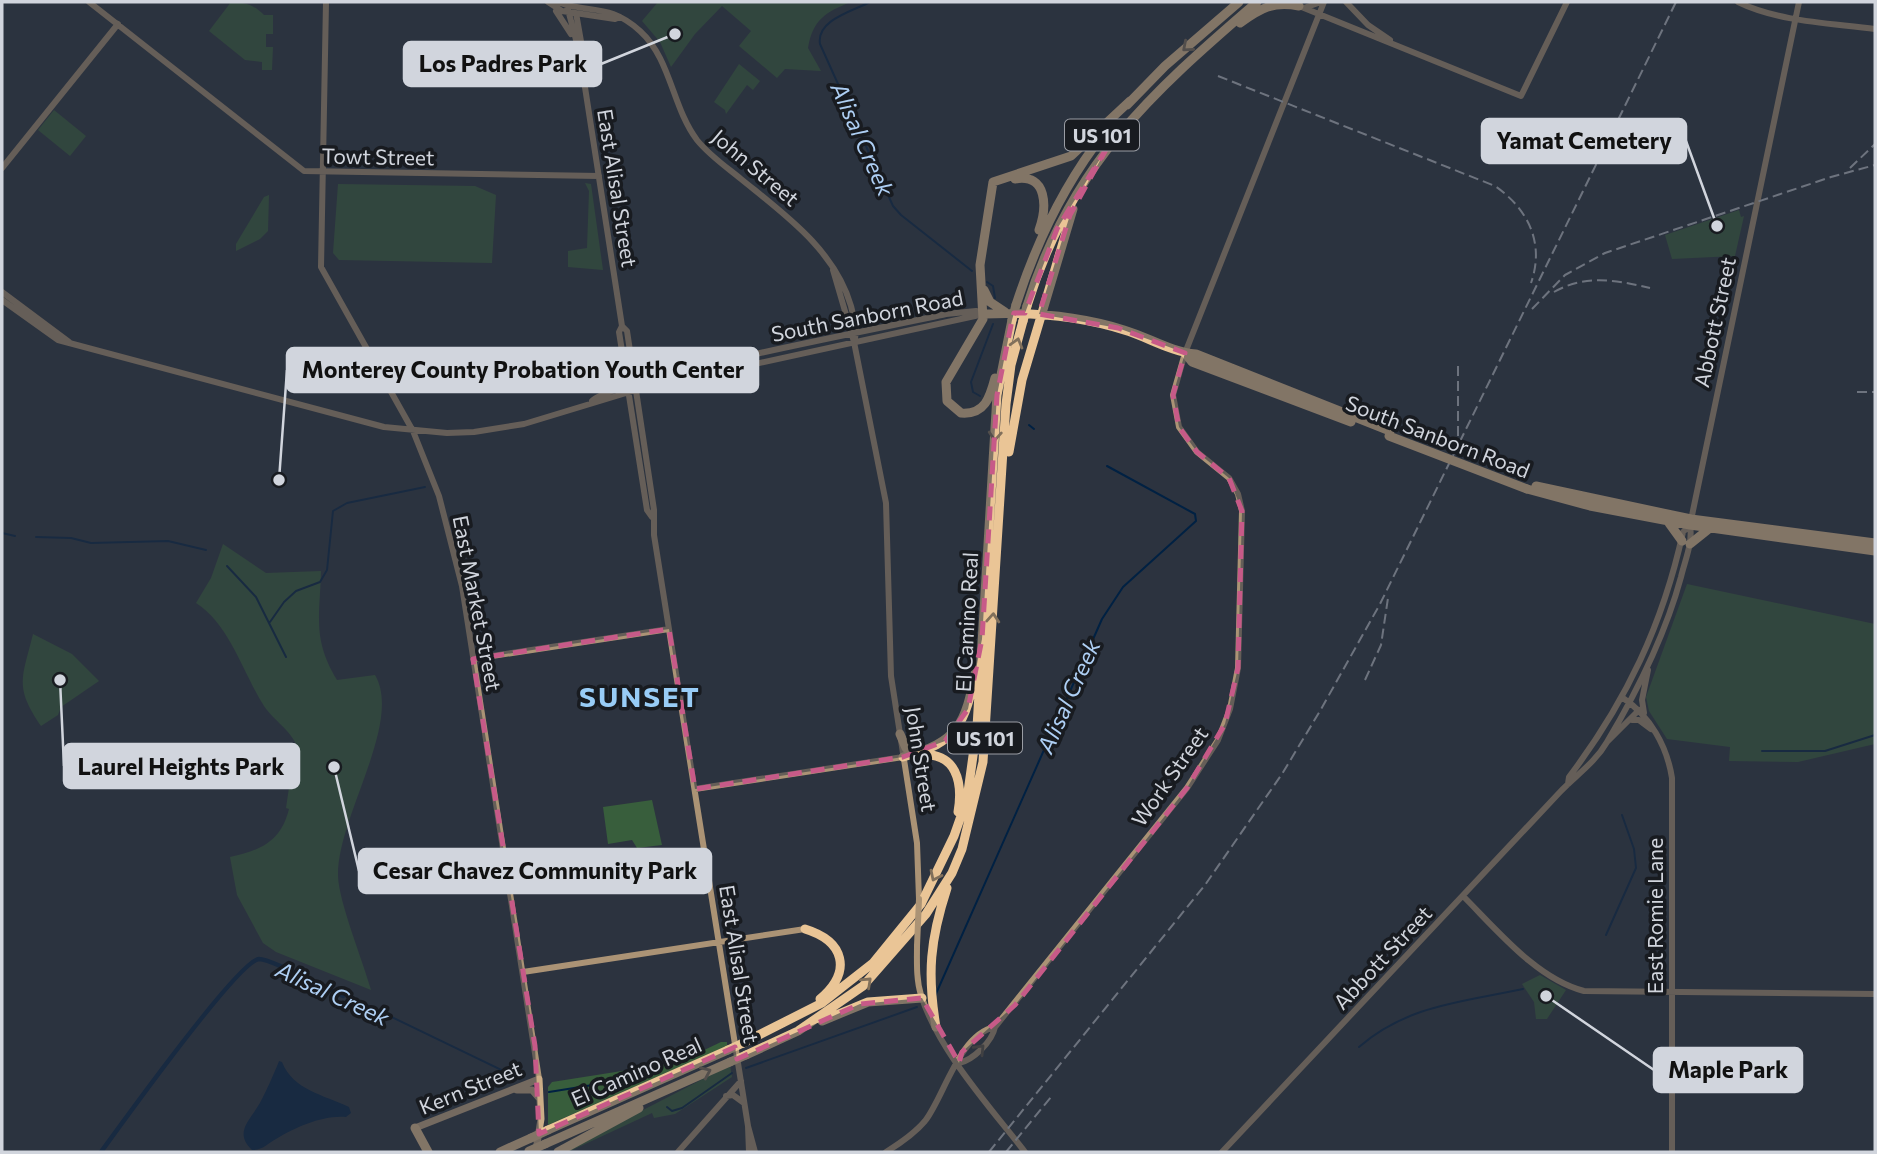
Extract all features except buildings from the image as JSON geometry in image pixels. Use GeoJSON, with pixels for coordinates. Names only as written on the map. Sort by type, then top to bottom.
{"type":"FeatureCollection","features":[{"type":"Feature","properties":{"kind":"highway","name":"El Camino Real"},"geometry":{"type":"LineString","coordinates":[[500,1152],[791,1020],[849,984],[894,940],[921,904],[954,836],[967,799],[972,774],[997,395],[1009,317],[1016,305],[1028,268],[1072,180],[1130,101],[1239,2]]}},
{"type":"Feature","properties":{"kind":"highway","name":"El Camino Real"},"geometry":{"type":"LineString","coordinates":[[530,1152],[798,1031],[846,1000],[886,963],[926,914],[952,873],[973,813],[983,762],[1011,365],[1027,306],[1057,229],[1108,146],[1139,109],[1192,58],[1257,2]]}},
{"type":"Feature","properties":{"kind":"highway"},"geometry":{"type":"LineString","coordinates":[[1192,58],[1264,7],[1281,3],[1299,5]]}},
{"type":"Feature","properties":{"kind":"highway"},"geometry":{"type":"LineString","coordinates":[[1005,346],[984,406],[967,414],[951,408],[945,396],[946,382],[982,323],[984,314],[981,255],[993,182],[1071,156],[1130,101]]}},
{"type":"Feature","properties":{"kind":"highway"},"geometry":{"type":"LineString","coordinates":[[1002,481],[1022,380],[1039,314],[1070,215],[1108,146]]}},
{"type":"Feature","properties":{"kind":"highway"},"geometry":{"type":"LineString","coordinates":[[991,195],[1001,184],[1020,178],[1034,182],[1043,191],[1045,212],[1028,268]]}},
{"type":"Feature","properties":{"kind":"highway"},"geometry":{"type":"LineString","coordinates":[[981,283],[990,302],[1009,317]]}},
{"type":"Feature","properties":{"kind":"highway","name":"South Sanborn Road"},"geometry":{"type":"LineString","coordinates":[[984,314],[1009,317],[1039,314],[1109,326],[1185,353],[1191,362],[1528,487],[1668,522],[1690,522]]}},
{"type":"Feature","properties":{"kind":"highway","name":"South Sanborn Road"},"geometry":{"type":"LineString","coordinates":[[1528,487],[1690,522]]}},
{"type":"Feature","properties":{"kind":"highway"},"geometry":{"type":"LineString","coordinates":[[1668,522],[1686,542],[1710,528]]}},
{"type":"Feature","properties":{"kind":"highway"},"geometry":{"type":"LineString","coordinates":[[1690,522],[1710,528],[1875,551]]}},
{"type":"Feature","properties":{"kind":"highway"},"geometry":{"type":"LineString","coordinates":[[1690,522],[1875,542]]}},
{"type":"Feature","properties":{"kind":"highway"},"geometry":{"type":"LineString","coordinates":[[903,757],[925,751],[945,741],[965,716],[982,639]]}},
{"type":"Feature","properties":{"kind":"highway"},"geometry":{"type":"LineString","coordinates":[[900,734],[907,749],[925,751]]}},
{"type":"Feature","properties":{"kind":"highway"},"geometry":{"type":"LineString","coordinates":[[903,757],[925,754],[953,768],[962,792],[954,836]]}},
{"type":"Feature","properties":{"kind":"highway"},"geometry":{"type":"LineString","coordinates":[[936,1027],[930,995],[930,964],[937,919],[952,873]]}},
{"type":"Feature","properties":{"kind":"highway"},"geometry":{"type":"LineString","coordinates":[[791,1020],[826,994],[840,970],[839,957],[833,943],[805,929]]}},
{"type":"Feature","properties":{"kind":"highway"},"geometry":{"type":"LineString","coordinates":[[798,1031],[867,1002],[922,998]]}},
{"type":"Feature","properties":{"kind":"highway"},"geometry":{"type":"LineString","coordinates":[[558,1152],[681,1083]]}},
{"type":"Feature","properties":{"kind":"highway"},"geometry":{"type":"LineString","coordinates":[[415,1128],[421,1152]]}},
{"type":"Feature","properties":{"kind":"highway"},"geometry":{"type":"LineString","coordinates":[[415,1128],[428,1152]]}},
{"type":"Feature","properties":{"kind":"highway"},"geometry":{"type":"LineString","coordinates":[[493,1152],[517,1145]]}},
{"type":"Feature","properties":{"kind":"main road","name":"Towt Street"},"geometry":{"type":"LineString","coordinates":[[89,2],[304,171],[599,176]]}},
{"type":"Feature","properties":{"kind":"main road","name":"East Market Street"},"geometry":{"type":"LineString","coordinates":[[326,2],[322,173],[323,273],[413,431],[435,484],[452,548],[473,659],[539,1079],[541,1104],[530,1152]]}},
{"type":"Feature","properties":{"kind":"main road"},"geometry":{"type":"LineString","coordinates":[[552,2],[566,24],[578,52]]}},
{"type":"Feature","properties":{"kind":"main road","name":"John Street"},"geometry":{"type":"LineString","coordinates":[[552,2],[620,18],[639,30],[652,44],[683,116],[701,145],[800,227],[833,270],[853,334],[888,517],[890,654],[917,843],[917,978],[922,998],[936,1027],[959,1063],[1025,1152]]}},
{"type":"Feature","properties":{"kind":"main road"},"geometry":{"type":"LineString","coordinates":[[1299,5],[1322,2]]}},
{"type":"Feature","properties":{"kind":"main road","name":"Work Street"},"geometry":{"type":"LineString","coordinates":[[886,1152],[927,1119],[950,1072],[959,1063],[968,1061],[993,1035],[995,1027],[1187,788],[1217,740],[1230,709],[1238,668],[1242,511],[1238,494],[1229,478],[1197,453],[1179,427],[1173,395],[1185,353],[1322,2]]}},
{"type":"Feature","properties":{"kind":"main road"},"geometry":{"type":"LineString","coordinates":[[1346,2],[1368,25],[1398,46]]}},
{"type":"Feature","properties":{"kind":"main road"},"geometry":{"type":"LineString","coordinates":[[1299,5],[1521,96],[1567,2]]}},
{"type":"Feature","properties":{"kind":"main road"},"geometry":{"type":"LineString","coordinates":[[1738,2],[1796,17],[1875,29]]}},
{"type":"Feature","properties":{"kind":"main road","name":"Abbott Street"},"geometry":{"type":"LineString","coordinates":[[1568,784],[1569,777],[1650,665],[1675,598],[1799,2]]}},
{"type":"Feature","properties":{"kind":"main road","name":"East Alisal Street"},"geometry":{"type":"LineString","coordinates":[[571,7],[582,47],[578,52],[622,326],[620,332],[631,388],[647,510],[652,517],[744,1103],[755,1152]]}},
{"type":"Feature","properties":{"kind":"main road"},"geometry":{"type":"LineString","coordinates":[[2,168],[118,24]]}},
{"type":"Feature","properties":{"kind":"main road"},"geometry":{"type":"LineString","coordinates":[[2,292],[69,342]]}},
{"type":"Feature","properties":{"kind":"main road"},"geometry":{"type":"LineString","coordinates":[[2,300],[49,335],[69,342],[355,419],[413,431],[491,430],[539,420],[631,388]]}},
{"type":"Feature","properties":{"kind":"main road","name":"South Sanborn Road"},"geometry":{"type":"LineString","coordinates":[[631,388],[946,314],[976,311],[984,314]]}},
{"type":"Feature","properties":{"kind":"main road","name":"South Sanborn Road"},"geometry":{"type":"LineString","coordinates":[[631,388],[984,314]]}},
{"type":"Feature","properties":{"kind":"main road","name":"Abbott Street"},"geometry":{"type":"LineString","coordinates":[[1222,1152],[1568,784],[1575,782],[1607,742],[1655,633],[1686,542]]}},
{"type":"Feature","properties":{"kind":"main road"},"geometry":{"type":"LineString","coordinates":[[473,659],[669,629]]}},
{"type":"Feature","properties":{"kind":"main road"},"geometry":{"type":"LineString","coordinates":[[1607,742],[1642,711],[1650,665]]}},
{"type":"Feature","properties":{"kind":"main road","name":"East Romie Lane"},"geometry":{"type":"LineString","coordinates":[[1625,700],[1642,711],[1654,730],[1669,763],[1672,784],[1672,1152]]}},
{"type":"Feature","properties":{"kind":"main road"},"geometry":{"type":"LineString","coordinates":[[1632,720],[1639,720],[1654,730]]}},
{"type":"Feature","properties":{"kind":"main road"},"geometry":{"type":"LineString","coordinates":[[695,789],[903,757]]}},
{"type":"Feature","properties":{"kind":"main road"},"geometry":{"type":"LineString","coordinates":[[1463,896],[1511,945],[1565,985],[1600,993],[1875,994]]}},
{"type":"Feature","properties":{"kind":"main road"},"geometry":{"type":"LineString","coordinates":[[523,972],[805,929]]}},
{"type":"Feature","properties":{"kind":"main road","name":"Kern Street"},"geometry":{"type":"LineString","coordinates":[[415,1128],[539,1079]]}},
{"type":"Feature","properties":{"kind":"main road"},"geometry":{"type":"LineString","coordinates":[[678,1152],[741,1081]]}},
{"type":"Feature","properties":{"kind":"main road"},"geometry":{"type":"LineString","coordinates":[[509,1090],[534,1091],[541,1104]]}},
{"type":"Feature","properties":{"kind":"main road"},"geometry":{"type":"LineString","coordinates":[[726,1096],[733,1095],[744,1103]]}},
{"type":"Feature","properties":{"kind":"main road","name":"East Alisal Street"},"geometry":{"type":"LineString","coordinates":[[748,1126],[749,1152]]}},
{"type":"Feature","properties":{"kind":"highlighted area"},"geometry":{"type":"Polygon","coordinates":[[[1108,146],[1070,215],[1039,314],[1118,328],[1185,353],[1173,395],[1179,427],[1197,452],[1229,478],[1242,511],[1238,668],[1225,724],[1187,788],[1015,1005],[962,1052],[959,1063],[922,998],[860,1004],[737,1059],[735,1047],[539,1134],[535,1046],[473,659],[669,629],[695,789],[903,757],[945,741],[968,709],[982,639],[997,395],[1012,320],[1014,313],[1025,313],[1057,229],[1108,146]]]}},
{"type":"Feature","properties":{"kind":"green space"},"geometry":{"type":"Polygon","coordinates":[[[231,2],[245,3],[264,15],[273,15],[273,34],[266,34],[266,47],[273,47],[272,70],[262,70],[262,62],[245,60],[209,31],[231,2]]]}},
{"type":"Feature","properties":{"kind":"green space"},"geometry":{"type":"Polygon","coordinates":[[[658,2],[851,2],[828,13],[813,30],[808,48],[821,71],[785,69],[777,78],[739,46],[751,31],[722,6],[695,34],[671,67],[660,42],[642,21],[658,2]]]}},
{"type":"Feature","properties":{"kind":"green space"},"geometry":{"type":"Polygon","coordinates":[[[739,64],[760,81],[753,90],[747,85],[726,114],[725,110],[714,102],[739,64]]]}},
{"type":"Feature","properties":{"kind":"green space"},"geometry":{"type":"Polygon","coordinates":[[[54,110],[86,136],[70,156],[38,130],[54,110]]]}},
{"type":"Feature","properties":{"kind":"green space"},"geometry":{"type":"Polygon","coordinates":[[[585,183],[591,184],[603,270],[568,267],[568,251],[587,248],[589,191],[585,183]]]}},
{"type":"Feature","properties":{"kind":"green space"},"geometry":{"type":"Polygon","coordinates":[[[338,184],[475,186],[496,195],[492,263],[339,260],[333,253],[338,184]]]}},
{"type":"Feature","properties":{"kind":"green space"},"geometry":{"type":"Polygon","coordinates":[[[269,195],[268,231],[260,239],[236,251],[236,244],[264,197],[269,195]]]}},
{"type":"Feature","properties":{"kind":"green space"},"geometry":{"type":"Polygon","coordinates":[[[1739,210],[1741,217],[1744,216],[1735,256],[1672,259],[1665,235],[1739,210]]]}},
{"type":"Feature","properties":{"kind":"green space"},"geometry":{"type":"Polygon","coordinates":[[[223,544],[266,573],[321,571],[319,627],[329,665],[337,680],[375,675],[381,695],[381,718],[367,771],[347,826],[340,852],[338,876],[347,916],[371,990],[276,952],[263,943],[237,895],[230,857],[261,847],[281,829],[289,809],[286,808],[291,774],[300,774],[300,761],[295,741],[264,706],[227,637],[208,612],[196,603],[211,578],[223,544]]]}},
{"type":"Feature","properties":{"kind":"green space"},"geometry":{"type":"Polygon","coordinates":[[[1687,584],[1875,624],[1875,744],[1798,762],[1729,761],[1730,747],[1667,739],[1649,711],[1646,697],[1687,584]]]}},
{"type":"Feature","properties":{"kind":"green space"},"geometry":{"type":"Polygon","coordinates":[[[33,634],[72,654],[99,681],[61,707],[58,715],[41,726],[27,701],[23,682],[33,634]]]}},
{"type":"Feature","properties":{"kind":"green space"},"geometry":{"type":"Polygon","coordinates":[[[652,800],[662,845],[637,848],[632,840],[608,844],[603,807],[652,800]]]}},
{"type":"Feature","properties":{"kind":"green space"},"geometry":{"type":"Polygon","coordinates":[[[1540,975],[1566,990],[1547,1019],[1536,1019],[1534,1002],[1522,984],[1540,975]]]}},
{"type":"Feature","properties":{"kind":"green space"},"geometry":{"type":"Polygon","coordinates":[[[721,1042],[727,1042],[727,1046],[548,1125],[548,1087],[552,1082],[679,1062],[721,1042]]]}},
{"type":"Feature","properties":{"kind":"green space"},"geometry":{"type":"Polygon","coordinates":[[[730,1065],[732,1077],[675,1114],[654,1118],[652,1113],[568,1152],[562,1152],[730,1065]]]}},
{"type":"Feature","properties":{"kind":"water"},"geometry":{"type":"Polygon","coordinates":[[[279,1061],[301,1085],[349,1107],[351,1113],[346,1117],[328,1118],[301,1126],[262,1148],[252,1150],[244,1138],[245,1127],[263,1098],[279,1061]]]}},
{"type":"Feature","properties":{"kind":"waterway","name":"Alisal Creek"},"geometry":{"type":"LineString","coordinates":[[870,2],[837,17],[824,29],[820,44],[893,206],[972,271]]}},
{"type":"Feature","properties":{"kind":"waterway","name":"Alisal Creek"},"geometry":{"type":"LineString","coordinates":[[987,282],[993,286],[995,298]]}},
{"type":"Feature","properties":{"kind":"waterway","name":"Alisal Creek"},"geometry":{"type":"LineString","coordinates":[[980,396],[973,392],[971,382],[993,324]]}},
{"type":"Feature","properties":{"kind":"waterway","name":"Alisal Creek"},"geometry":{"type":"LineString","coordinates":[[1029,425],[1034,429]]}},
{"type":"Feature","properties":{"kind":"waterway","name":"Alisal Creek"},"geometry":{"type":"LineString","coordinates":[[935,996],[1102,619],[1123,587],[1196,521],[1195,514],[1107,466]]}},
{"type":"Feature","properties":{"kind":"waterway"},"geometry":{"type":"LineString","coordinates":[[270,622],[284,602],[296,591],[320,582],[327,570],[333,511],[347,503],[425,487]]}},
{"type":"Feature","properties":{"kind":"waterway"},"geometry":{"type":"LineString","coordinates":[[2,533],[15,536]]}},
{"type":"Feature","properties":{"kind":"waterway"},"geometry":{"type":"LineString","coordinates":[[36,537],[71,538],[91,543],[168,541],[206,550]]}},
{"type":"Feature","properties":{"kind":"waterway"},"geometry":{"type":"LineString","coordinates":[[227,566],[256,597],[286,657]]}},
{"type":"Feature","properties":{"kind":"waterway"},"geometry":{"type":"LineString","coordinates":[[1762,751],[1825,751],[1875,735]]}},
{"type":"Feature","properties":{"kind":"waterway"},"geometry":{"type":"LineString","coordinates":[[1606,935],[1636,868],[1634,849],[1622,815]]}},
{"type":"Feature","properties":{"kind":"waterway","name":"Alisal Creek"},"geometry":{"type":"LineString","coordinates":[[101,1152],[205,1014],[228,986],[259,959],[287,969],[343,996]]}},
{"type":"Feature","properties":{"kind":"waterway"},"geometry":{"type":"LineString","coordinates":[[1359,1047],[1377,1033],[1416,1014],[1457,1002],[1523,989]]}},
{"type":"Feature","properties":{"kind":"waterway","name":"Alisal Creek"},"geometry":{"type":"LineString","coordinates":[[344,994],[520,1079]]}},
{"type":"Feature","properties":{"kind":"waterway","name":"Alisal Creek"},"geometry":{"type":"LineString","coordinates":[[746,1068],[917,1007]]}},
{"type":"Feature","properties":{"kind":"waterway","name":"Alisal Creek"},"geometry":{"type":"LineString","coordinates":[[667,1107],[672,1111],[682,1108],[732,1073]]}},
{"type":"Feature","properties":{"kind":"waterway","name":"Alisal Creek"},"geometry":{"type":"LineString","coordinates":[[549,1092],[630,1079]]}},
{"type":"Feature","properties":{"kind":"railway"},"geometry":{"type":"LineString","coordinates":[[989,1152],[1205,885],[1282,774],[1320,711],[1380,604],[1676,2]]}},
{"type":"Feature","properties":{"kind":"railway"},"geometry":{"type":"LineString","coordinates":[[1218,76],[1495,186],[1517,205],[1531,228],[1536,254],[1531,283]]}},
{"type":"Feature","properties":{"kind":"railway"},"geometry":{"type":"LineString","coordinates":[[1850,168],[1875,144]]}},
{"type":"Feature","properties":{"kind":"railway"},"geometry":{"type":"LineString","coordinates":[[1532,309],[1565,275],[1605,253],[1831,177],[1875,165]]}},
{"type":"Feature","properties":{"kind":"railway"},"geometry":{"type":"LineString","coordinates":[[1554,292],[1566,286],[1601,280],[1650,288]]}},
{"type":"Feature","properties":{"kind":"railway"},"geometry":{"type":"LineString","coordinates":[[1458,364],[1458,436]]}},
{"type":"Feature","properties":{"kind":"railway"},"geometry":{"type":"LineString","coordinates":[[1857,392],[1875,392]]}},
{"type":"Feature","properties":{"kind":"railway"},"geometry":{"type":"LineString","coordinates":[[1365,680],[1381,645],[1388,598]]}},
{"type":"Feature","properties":{"kind":"railway"},"geometry":{"type":"LineString","coordinates":[[1006,1152],[1051,1097]]}},
{"type":"Feature","properties":{"kind":"place","name":"Los Padres Park"},"geometry":{"type":"Point","coordinates":[675,34]}},
{"type":"Feature","properties":{"kind":"place","name":"Yamat Cemetery"},"geometry":{"type":"Point","coordinates":[1717,226]}},
{"type":"Feature","properties":{"kind":"place","name":"Monterey County Probation Youth Center"},"geometry":{"type":"Point","coordinates":[279,480]}},
{"type":"Feature","properties":{"kind":"place","name":"Laurel Heights Park"},"geometry":{"type":"Point","coordinates":[60,680]}},
{"type":"Feature","properties":{"kind":"place","name":"Cesar Chavez Community Park"},"geometry":{"type":"Point","coordinates":[334,767]}},
{"type":"Feature","properties":{"kind":"place","name":"Maple Park"},"geometry":{"type":"Point","coordinates":[1546,996]}},
{"type":"Feature","properties":{"kind":"district","name":"SUNSET"},"geometry":{"type":"Point","coordinates":[640,696]}}]}
